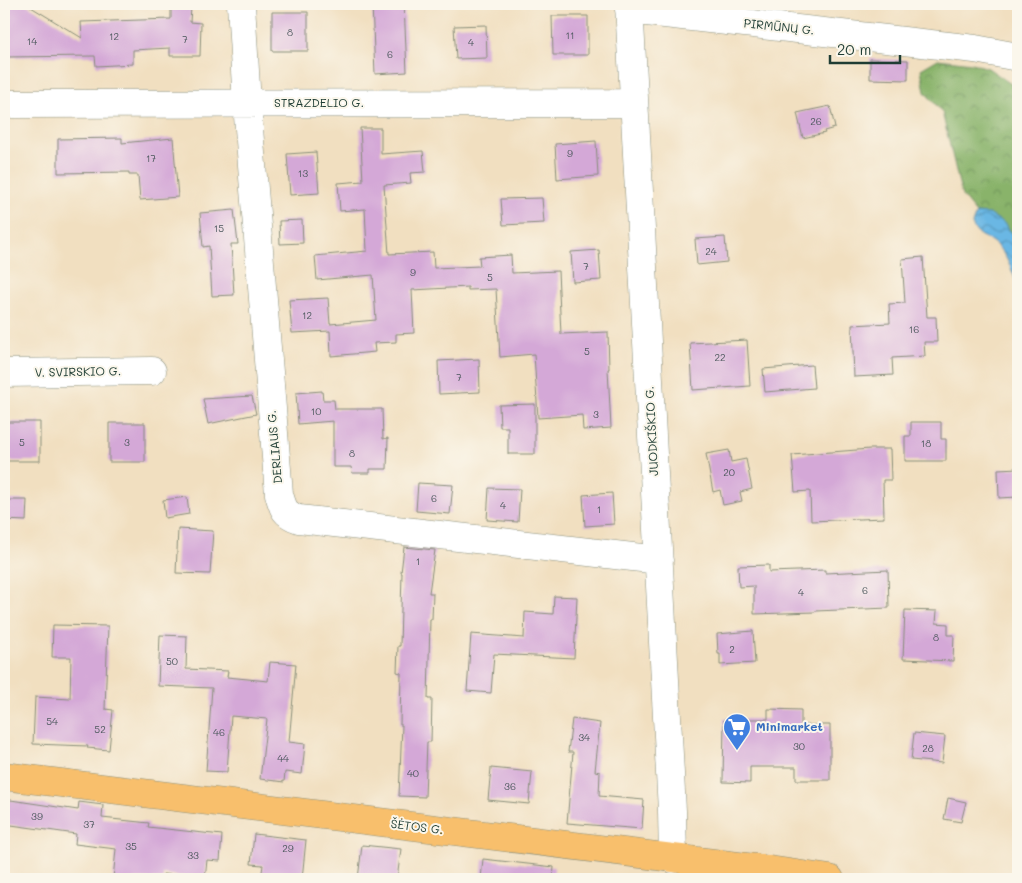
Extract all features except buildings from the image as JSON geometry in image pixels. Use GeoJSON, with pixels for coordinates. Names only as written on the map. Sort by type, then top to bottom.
{"type":"FeatureCollection","features":[{"type":"Feature","properties":{"kind":"main road","name":"ŠĖTOS G."},"geometry":{"type":"LineString","coordinates":[[4,776],[763,868],[830,879]]}},
{"type":"Feature","properties":{"kind":"street","name":"DERLIAUS G."},"geometry":{"type":"LineString","coordinates":[[241,4],[247,104],[279,494],[284,509],[290,516],[299,519],[659,560]]}},
{"type":"Feature","properties":{"kind":"street","name":"PIRMŪNŲ G."},"geometry":{"type":"LineString","coordinates":[[629,7],[975,49],[1018,57]]}},
{"type":"Feature","properties":{"kind":"street","name":"JUODKIŠKIO G."},"geometry":{"type":"LineString","coordinates":[[629,7],[673,858]]}},
{"type":"Feature","properties":{"kind":"street","name":"STRAZDELIO G."},"geometry":{"type":"LineString","coordinates":[[4,104],[634,103]]}},
{"type":"Feature","properties":{"kind":"street","name":"V. SVIRSKIO G."},"geometry":{"type":"LineString","coordinates":[[4,374],[152,371]]}},
{"type":"Feature","properties":{"kind":"green space"},"geometry":{"type":"Polygon","coordinates":[[[938,59],[972,63],[988,68],[1018,89],[1018,241],[996,219],[976,213],[962,196],[942,112],[925,92],[921,69],[938,59]]]}},
{"type":"Feature","properties":{"kind":"water"},"geometry":{"type":"Polygon","coordinates":[[[976,213],[989,214],[1004,223],[1018,241],[1018,286],[1003,253],[995,244],[979,235],[974,229],[972,224],[976,213]]]}},
{"type":"Feature","properties":{"kind":"place","name":"Minimarket"},"geometry":{"type":"Point","coordinates":[737,751]}}]}
